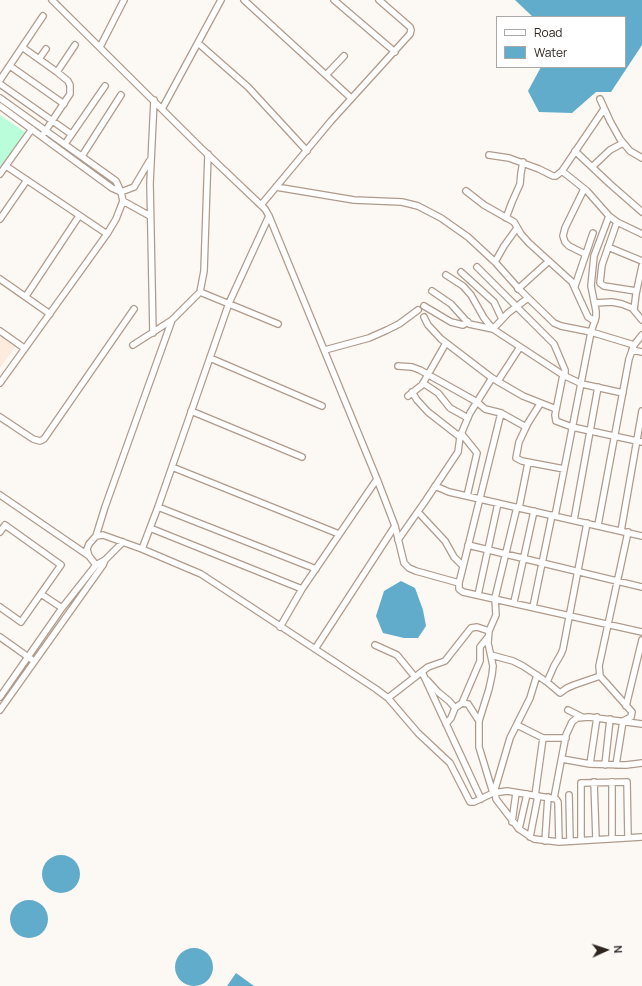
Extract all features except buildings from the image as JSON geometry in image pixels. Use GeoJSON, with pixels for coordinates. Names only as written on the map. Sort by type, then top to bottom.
{"type":"FeatureCollection","features":[{"type":"Feature","properties":{"kind":"street"},"geometry":{"type":"LineString","coordinates":[[52,0],[208,154],[261,204],[269,216],[377,479],[395,526],[403,560],[409,568],[459,583]]}},
{"type":"Feature","properties":{"kind":"street"},"geometry":{"type":"LineString","coordinates":[[59,7],[63,0]]}},
{"type":"Feature","properties":{"kind":"street"},"geometry":{"type":"LineString","coordinates":[[100,47],[124,0]]}},
{"type":"Feature","properties":{"kind":"street"},"geometry":{"type":"LineString","coordinates":[[162,109],[221,0]]}},
{"type":"Feature","properties":{"kind":"street"},"geometry":{"type":"LineString","coordinates":[[244,0],[352,98]]}},
{"type":"Feature","properties":{"kind":"street"},"geometry":{"type":"LineString","coordinates":[[334,0],[395,52]]}},
{"type":"Feature","properties":{"kind":"street"},"geometry":{"type":"LineString","coordinates":[[261,204],[352,98],[410,34],[411,30],[379,0]]}},
{"type":"Feature","properties":{"kind":"street"},"geometry":{"type":"LineString","coordinates":[[0,80],[44,16]]}},
{"type":"Feature","properties":{"kind":"street"},"geometry":{"type":"LineString","coordinates":[[198,43],[248,88],[307,151]]}},
{"type":"Feature","properties":{"kind":"street"},"geometry":{"type":"LineString","coordinates":[[57,72],[75,45]]}},
{"type":"Feature","properties":{"kind":"street"},"geometry":{"type":"LineString","coordinates":[[22,47],[57,72],[68,81],[70,85],[70,94],[42,136]]}},
{"type":"Feature","properties":{"kind":"street"},"geometry":{"type":"LineString","coordinates":[[39,59],[46,49]]}},
{"type":"Feature","properties":{"kind":"street"},"geometry":{"type":"LineString","coordinates":[[326,75],[344,56]]}},
{"type":"Feature","properties":{"kind":"street"},"geometry":{"type":"LineString","coordinates":[[10,66],[64,104]]}},
{"type":"Feature","properties":{"kind":"street"},"geometry":{"type":"LineString","coordinates":[[0,84],[71,134]]}},
{"type":"Feature","properties":{"kind":"street"},"geometry":{"type":"LineString","coordinates":[[64,144],[104,86]]}},
{"type":"Feature","properties":{"kind":"street"},"geometry":{"type":"LineString","coordinates":[[82,156],[121,95]]}},
{"type":"Feature","properties":{"kind":"street"},"geometry":{"type":"LineString","coordinates":[[0,98],[116,181],[123,201],[116,219],[107,234],[0,383]]}},
{"type":"Feature","properties":{"kind":"street"},"geometry":{"type":"LineString","coordinates":[[153,333],[150,216],[154,100]]}},
{"type":"Feature","properties":{"kind":"street"},"geometry":{"type":"LineString","coordinates":[[600,100],[623,143],[630,151],[642,158]]}},
{"type":"Feature","properties":{"kind":"street"},"geometry":{"type":"LineString","coordinates":[[0,106],[112,188],[121,192],[134,186],[151,159]]}},
{"type":"Feature","properties":{"kind":"street"},"geometry":{"type":"LineString","coordinates":[[489,155],[523,162],[556,176],[562,171],[604,109]]}},
{"type":"Feature","properties":{"kind":"street"},"geometry":{"type":"LineString","coordinates":[[0,174],[32,129]]}},
{"type":"Feature","properties":{"kind":"street"},"geometry":{"type":"LineString","coordinates":[[592,167],[610,150],[623,143]]}},
{"type":"Feature","properties":{"kind":"street"},"geometry":{"type":"LineString","coordinates":[[576,151],[642,212]]}},
{"type":"Feature","properties":{"kind":"street"},"geometry":{"type":"LineString","coordinates":[[132,345],[172,320],[200,292],[204,271],[208,154]]}},
{"type":"Feature","properties":{"kind":"street"},"geometry":{"type":"LineString","coordinates":[[506,218],[520,184],[523,162]]}},
{"type":"Feature","properties":{"kind":"street"},"geometry":{"type":"LineString","coordinates":[[6,166],[107,234]]}},
{"type":"Feature","properties":{"kind":"street"},"geometry":{"type":"LineString","coordinates":[[562,171],[584,189],[609,216],[617,222],[642,234]]}},
{"type":"Feature","properties":{"kind":"street"},"geometry":{"type":"LineString","coordinates":[[0,219],[27,180]]}},
{"type":"Feature","properties":{"kind":"street"},"geometry":{"type":"LineString","coordinates":[[276,187],[354,200],[411,203],[429,211],[468,237],[495,262],[518,289],[554,323],[561,326],[591,332],[642,352]]}},
{"type":"Feature","properties":{"kind":"street"},"geometry":{"type":"LineString","coordinates":[[584,189],[565,228],[563,236],[565,242],[569,246],[585,254]]}},
{"type":"Feature","properties":{"kind":"street"},"geometry":{"type":"LineString","coordinates":[[466,191],[484,205],[514,222],[521,234],[529,243],[575,286],[588,317],[595,321]]}},
{"type":"Feature","properties":{"kind":"street"},"geometry":{"type":"LineString","coordinates":[[123,201],[150,216]]}},
{"type":"Feature","properties":{"kind":"street"},"geometry":{"type":"LineString","coordinates":[[26,296],[79,216]]}},
{"type":"Feature","properties":{"kind":"street"},"geometry":{"type":"LineString","coordinates":[[142,549],[229,303],[269,216]]}},
{"type":"Feature","properties":{"kind":"street"},"geometry":{"type":"LineString","coordinates":[[533,607],[582,384],[591,332],[595,321],[596,311],[591,286],[594,256],[609,216]]}},
{"type":"Feature","properties":{"kind":"street"},"geometry":{"type":"LineString","coordinates":[[617,222],[602,265],[600,283],[604,286],[636,291]]}},
{"type":"Feature","properties":{"kind":"street"},"geometry":{"type":"LineString","coordinates":[[495,262],[517,228]]}},
{"type":"Feature","properties":{"kind":"street"},"geometry":{"type":"LineString","coordinates":[[575,286],[593,233]]}},
{"type":"Feature","properties":{"kind":"street"},"geometry":{"type":"LineString","coordinates":[[608,247],[642,261]]}},
{"type":"Feature","properties":{"kind":"street"},"geometry":{"type":"LineString","coordinates":[[518,289],[549,261]]}},
{"type":"Feature","properties":{"kind":"street"},"geometry":{"type":"LineString","coordinates":[[634,310],[636,291],[642,266]]}},
{"type":"Feature","properties":{"kind":"street"},"geometry":{"type":"LineString","coordinates":[[477,267],[554,344],[565,370],[555,414],[556,421],[572,428],[639,441]]}},
{"type":"Feature","properties":{"kind":"street"},"geometry":{"type":"LineString","coordinates":[[461,272],[494,302],[502,319]]}},
{"type":"Feature","properties":{"kind":"street"},"geometry":{"type":"LineString","coordinates":[[446,275],[463,286],[471,295],[484,318],[493,329],[564,376],[582,384],[623,393]]}},
{"type":"Feature","properties":{"kind":"street"},"geometry":{"type":"LineString","coordinates":[[0,279],[50,314]]}},
{"type":"Feature","properties":{"kind":"street"},"geometry":{"type":"LineString","coordinates":[[200,292],[278,324]]}},
{"type":"Feature","properties":{"kind":"street"},"geometry":{"type":"LineString","coordinates":[[432,292],[451,304],[468,322],[473,325],[493,329]]}},
{"type":"Feature","properties":{"kind":"street"},"geometry":{"type":"LineString","coordinates":[[493,329],[502,319],[528,298]]}},
{"type":"Feature","properties":{"kind":"street"},"geometry":{"type":"LineString","coordinates":[[595,303],[617,303],[634,310],[642,320]]}},
{"type":"Feature","properties":{"kind":"street"},"geometry":{"type":"LineString","coordinates":[[424,306],[451,322],[463,325],[468,322]]}},
{"type":"Feature","properties":{"kind":"street"},"geometry":{"type":"LineString","coordinates":[[0,417],[33,439],[40,441],[44,439],[134,309]]}},
{"type":"Feature","properties":{"kind":"street"},"geometry":{"type":"LineString","coordinates":[[325,350],[369,338],[399,324],[418,310]]}},
{"type":"Feature","properties":{"kind":"street"},"geometry":{"type":"LineString","coordinates":[[424,317],[434,332],[446,343],[492,378],[522,396],[556,409]]}},
{"type":"Feature","properties":{"kind":"street"},"geometry":{"type":"LineString","coordinates":[[88,556],[87,549],[96,536],[172,320]]}},
{"type":"Feature","properties":{"kind":"street"},"geometry":{"type":"LineString","coordinates":[[0,331],[24,348]]}},
{"type":"Feature","properties":{"kind":"street"},"geometry":{"type":"LineString","coordinates":[[598,525],[633,348],[642,335]]}},
{"type":"Feature","properties":{"kind":"street"},"geometry":{"type":"LineString","coordinates":[[446,343],[423,383],[410,394],[428,412],[460,435],[477,453],[467,496]]}},
{"type":"Feature","properties":{"kind":"street"},"geometry":{"type":"LineString","coordinates":[[498,381],[520,347]]}},
{"type":"Feature","properties":{"kind":"street"},"geometry":{"type":"LineString","coordinates":[[210,358],[322,406]]}},
{"type":"Feature","properties":{"kind":"street"},"geometry":{"type":"LineString","coordinates":[[398,366],[412,367],[428,374],[477,402],[485,409],[501,413],[526,426]]}},
{"type":"Feature","properties":{"kind":"street"},"geometry":{"type":"LineString","coordinates":[[398,540],[458,452],[460,435],[468,418],[492,378]]}},
{"type":"Feature","properties":{"kind":"street"},"geometry":{"type":"LineString","coordinates":[[423,383],[438,393],[450,408],[468,418]]}},
{"type":"Feature","properties":{"kind":"street"},"geometry":{"type":"LineString","coordinates":[[574,520],[598,387]]}},
{"type":"Feature","properties":{"kind":"street"},"geometry":{"type":"LineString","coordinates":[[540,404],[526,426],[519,442],[516,458],[528,463],[564,469]]}},
{"type":"Feature","properties":{"kind":"street"},"geometry":{"type":"LineString","coordinates":[[191,411],[302,457]]}},
{"type":"Feature","properties":{"kind":"street"},"geometry":{"type":"LineString","coordinates":[[620,531],[639,441],[642,411]]}},
{"type":"Feature","properties":{"kind":"street"},"geometry":{"type":"LineString","coordinates":[[501,413],[458,587],[461,591],[569,614],[642,632]]}},
{"type":"Feature","properties":{"kind":"street"},"geometry":{"type":"LineString","coordinates":[[446,724],[455,708],[462,703],[480,661],[480,648],[496,615],[495,598],[528,463]]}},
{"type":"Feature","properties":{"kind":"street"},"geometry":{"type":"LineString","coordinates":[[172,467],[339,534]]}},
{"type":"Feature","properties":{"kind":"street"},"geometry":{"type":"LineString","coordinates":[[280,627],[302,589],[377,479]]}},
{"type":"Feature","properties":{"kind":"street"},"geometry":{"type":"LineString","coordinates":[[435,486],[449,492],[642,536]]}},
{"type":"Feature","properties":{"kind":"street"},"geometry":{"type":"LineString","coordinates":[[0,495],[88,556],[96,565]]}},
{"type":"Feature","properties":{"kind":"street"},"geometry":{"type":"LineString","coordinates":[[478,594],[498,503]]}},
{"type":"Feature","properties":{"kind":"street"},"geometry":{"type":"LineString","coordinates":[[158,507],[316,569]]}},
{"type":"Feature","properties":{"kind":"street"},"geometry":{"type":"LineString","coordinates":[[514,602],[534,511]]}},
{"type":"Feature","properties":{"kind":"street"},"geometry":{"type":"LineString","coordinates":[[418,512],[444,541],[456,560],[463,566]]}},
{"type":"Feature","properties":{"kind":"street"},"geometry":{"type":"LineString","coordinates":[[547,682],[561,654],[587,523]]}},
{"type":"Feature","properties":{"kind":"street"},"geometry":{"type":"LineString","coordinates":[[0,532],[5,525],[61,565],[21,622],[0,607]]}},
{"type":"Feature","properties":{"kind":"street"},"geometry":{"type":"LineString","coordinates":[[315,649],[395,526]]}},
{"type":"Feature","properties":{"kind":"street"},"geometry":{"type":"LineString","coordinates":[[150,528],[302,589]]}},
{"type":"Feature","properties":{"kind":"street"},"geometry":{"type":"LineString","coordinates":[[623,721],[631,717],[632,712],[600,676],[598,666],[628,532]]}},
{"type":"Feature","properties":{"kind":"street"},"geometry":{"type":"LineString","coordinates":[[96,536],[103,535],[124,542],[195,571],[376,689],[388,698],[418,733],[450,763],[469,801],[472,803],[494,793],[507,791],[554,798],[558,802],[559,842]]}},
{"type":"Feature","properties":{"kind":"street"},"geometry":{"type":"LineString","coordinates":[[0,698],[62,608],[96,565],[105,560],[124,542]]}},
{"type":"Feature","properties":{"kind":"street"},"geometry":{"type":"LineString","coordinates":[[468,544],[642,587]]}},
{"type":"Feature","properties":{"kind":"street"},"geometry":{"type":"LineString","coordinates":[[0,710],[103,565],[105,560]]}},
{"type":"Feature","properties":{"kind":"street"},"geometry":{"type":"LineString","coordinates":[[40,594],[62,608]]}},
{"type":"Feature","properties":{"kind":"street"},"geometry":{"type":"LineString","coordinates":[[388,698],[433,664],[445,660],[471,628],[477,627],[488,634],[492,675],[479,721],[479,747],[496,799],[512,822],[530,838],[545,841],[559,842],[642,837]]}},
{"type":"Feature","properties":{"kind":"street"},"geometry":{"type":"LineString","coordinates":[[0,637],[34,662]]}},
{"type":"Feature","properties":{"kind":"street"},"geometry":{"type":"LineString","coordinates":[[626,706],[642,640]]}},
{"type":"Feature","properties":{"kind":"street"},"geometry":{"type":"LineString","coordinates":[[375,645],[397,655],[415,677]]}},
{"type":"Feature","properties":{"kind":"street"},"geometry":{"type":"LineString","coordinates":[[491,655],[513,661],[537,675],[560,693],[574,684],[600,676]]}},
{"type":"Feature","properties":{"kind":"street"},"geometry":{"type":"LineString","coordinates":[[422,672],[480,799]]}},
{"type":"Feature","properties":{"kind":"street"},"geometry":{"type":"LineString","coordinates":[[494,793],[510,738],[530,698],[537,675]]}},
{"type":"Feature","properties":{"kind":"street"},"geometry":{"type":"LineString","coordinates":[[425,678],[455,708]]}},
{"type":"Feature","properties":{"kind":"street"},"geometry":{"type":"LineString","coordinates":[[462,703],[468,704],[479,721]]}},
{"type":"Feature","properties":{"kind":"street"},"geometry":{"type":"LineString","coordinates":[[568,710],[582,717],[596,717],[642,724]]}},
{"type":"Feature","properties":{"kind":"street"},"geometry":{"type":"LineString","coordinates":[[554,798],[569,726],[572,722],[582,717]]}},
{"type":"Feature","properties":{"kind":"street"},"geometry":{"type":"LineString","coordinates":[[590,764],[596,717]]}},
{"type":"Feature","properties":{"kind":"street"},"geometry":{"type":"LineString","coordinates":[[605,765],[610,719]]}},
{"type":"Feature","properties":{"kind":"street"},"geometry":{"type":"LineString","coordinates":[[616,765],[623,721]]}},
{"type":"Feature","properties":{"kind":"street"},"geometry":{"type":"LineString","coordinates":[[517,725],[543,738],[566,738]]}},
{"type":"Feature","properties":{"kind":"street"},"geometry":{"type":"LineString","coordinates":[[530,838],[537,796],[543,738]]}},
{"type":"Feature","properties":{"kind":"street"},"geometry":{"type":"LineString","coordinates":[[562,759],[605,765],[642,763]]}},
{"type":"Feature","properties":{"kind":"street"},"geometry":{"type":"LineString","coordinates":[[594,782],[596,839]]}},
{"type":"Feature","properties":{"kind":"street"},"geometry":{"type":"LineString","coordinates":[[581,840],[581,783],[594,782],[627,782],[628,837]]}},
{"type":"Feature","properties":{"kind":"street"},"geometry":{"type":"LineString","coordinates":[[612,782],[612,838]]}},
{"type":"Feature","properties":{"kind":"street"},"geometry":{"type":"LineString","coordinates":[[512,822],[516,793]]}},
{"type":"Feature","properties":{"kind":"street"},"geometry":{"type":"LineString","coordinates":[[519,829],[527,794]]}},
{"type":"Feature","properties":{"kind":"street"},"geometry":{"type":"LineString","coordinates":[[569,795],[570,841]]}},
{"type":"Feature","properties":{"kind":"street"},"geometry":{"type":"LineString","coordinates":[[545,841],[548,797]]}},
{"type":"Feature","properties":{"kind":"shaded area"},"geometry":{"type":"Polygon","coordinates":[[[0,337],[15,347],[0,368],[0,337]]]}},
{"type":"Feature","properties":{"kind":"green space"},"geometry":{"type":"Polygon","coordinates":[[[0,115],[25,132],[0,168],[0,115]]]}},
{"type":"Feature","properties":{"kind":"water"},"geometry":{"type":"Polygon","coordinates":[[[515,0],[642,0],[642,45],[611,92],[596,92],[572,113],[539,112],[528,91],[540,68],[626,68],[626,16],[532,16],[515,0]]]}},
{"type":"Feature","properties":{"kind":"water"},"geometry":{"type":"Polygon","coordinates":[[[401,581],[415,588],[423,610],[426,626],[418,638],[404,638],[383,633],[376,616],[384,591],[401,581]]]}},
{"type":"Feature","properties":{"kind":"water"},"geometry":{"type":"Polygon","coordinates":[[[61,855],[74,861],[80,874],[74,887],[61,893],[48,887],[42,874],[48,861],[61,855]]]}},
{"type":"Feature","properties":{"kind":"water"},"geometry":{"type":"Polygon","coordinates":[[[29,900],[42,906],[48,919],[42,932],[29,938],[16,932],[10,919],[16,906],[29,900]]]}},
{"type":"Feature","properties":{"kind":"water"},"geometry":{"type":"Polygon","coordinates":[[[194,948],[207,954],[213,967],[207,980],[194,986],[181,980],[175,967],[181,954],[194,948]]]}},
{"type":"Feature","properties":{"kind":"water"},"geometry":{"type":"Polygon","coordinates":[[[236,973],[254,986],[227,986],[236,973]]]}}]}
